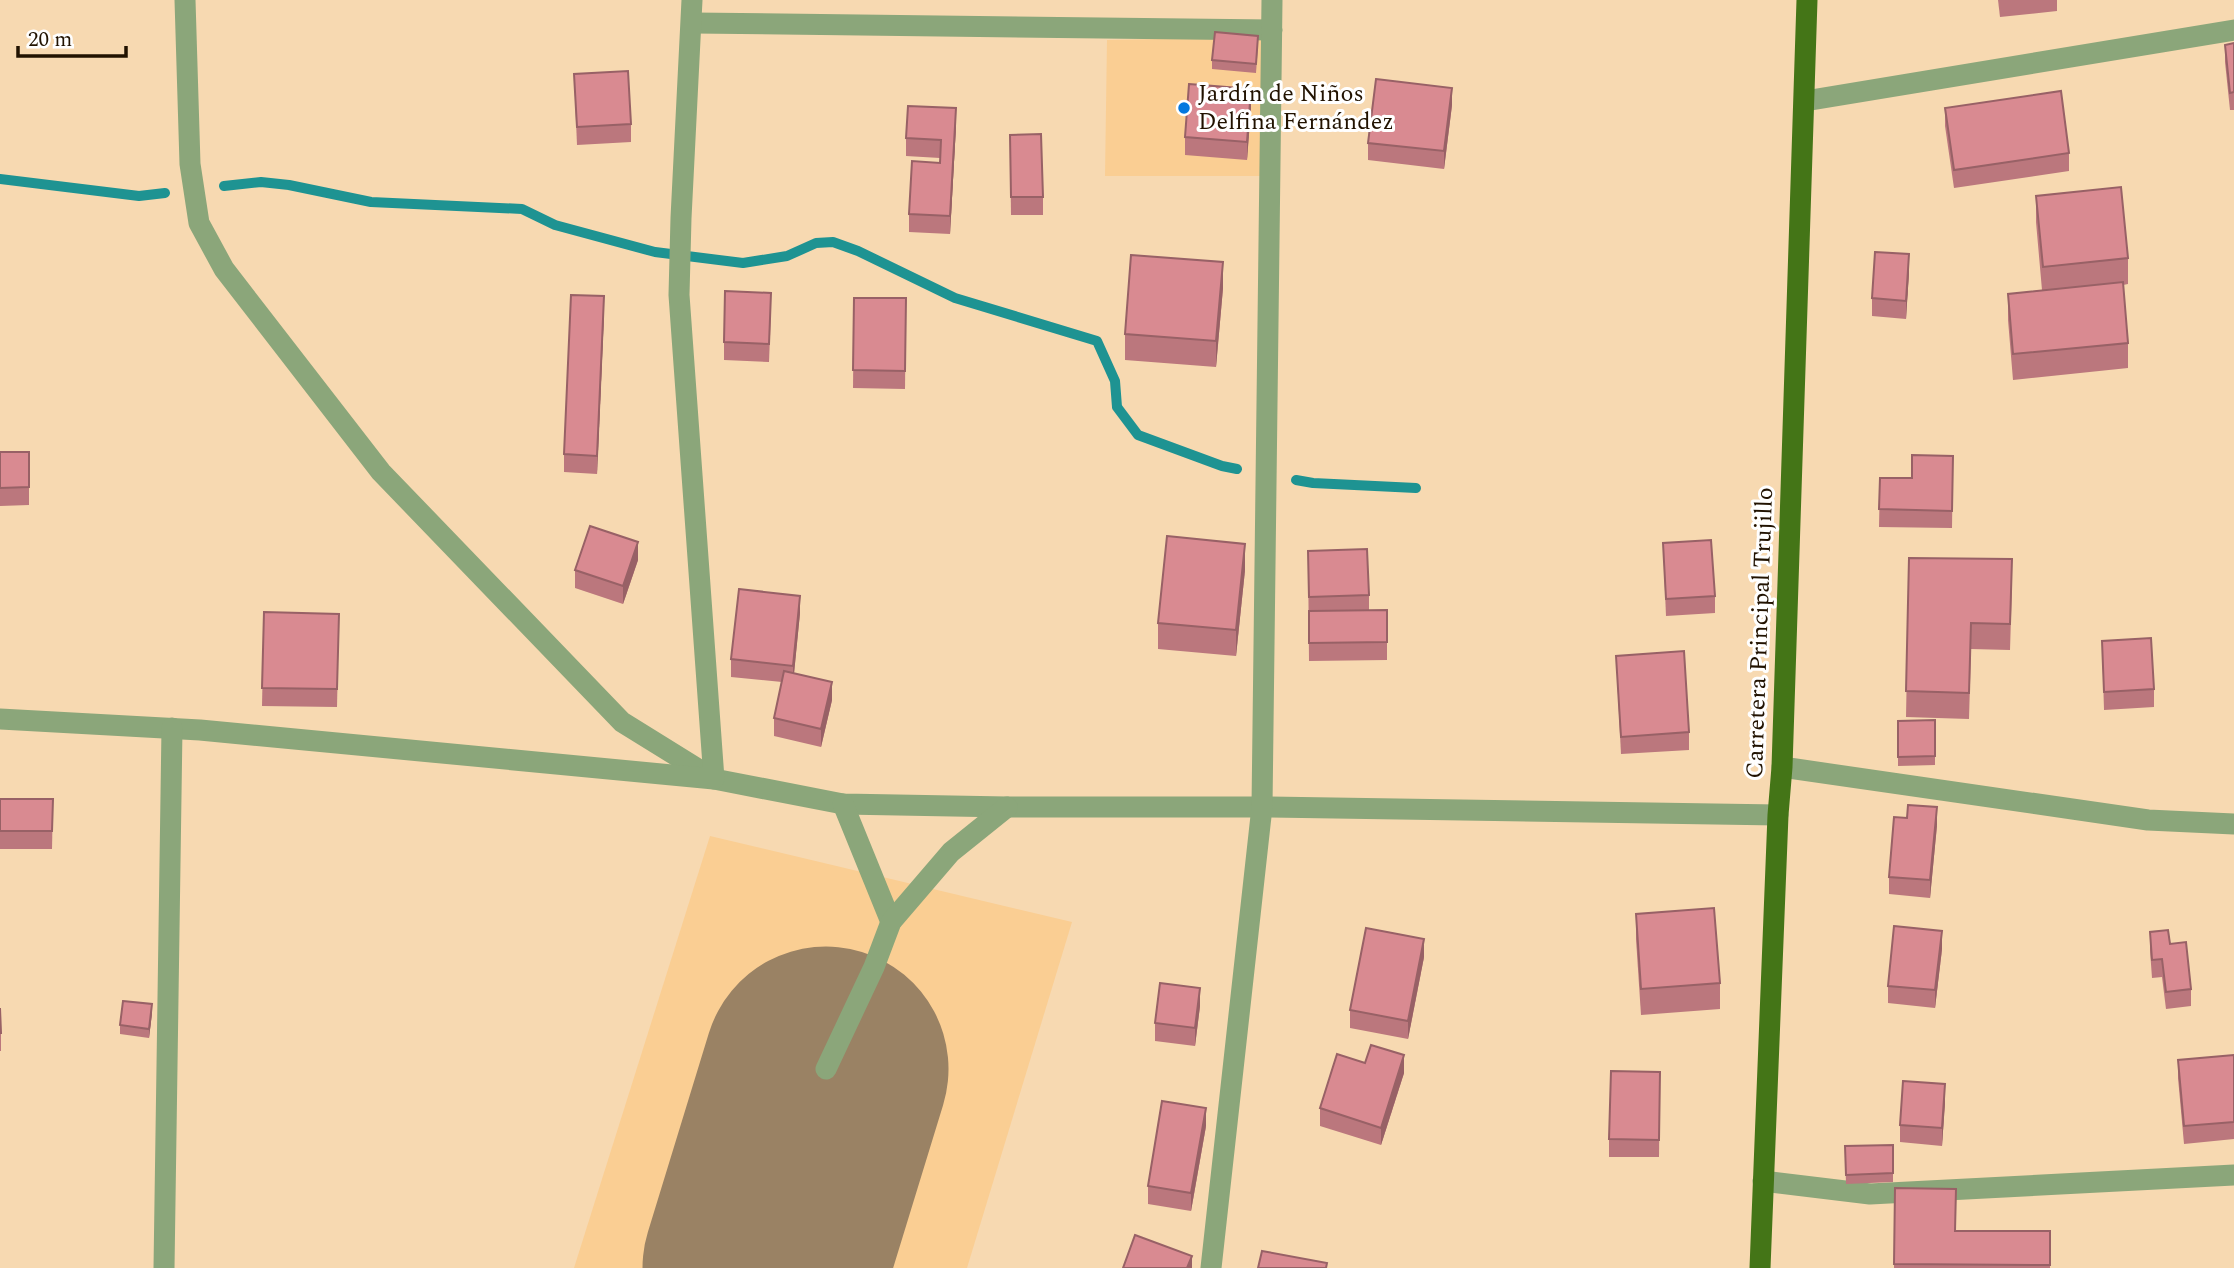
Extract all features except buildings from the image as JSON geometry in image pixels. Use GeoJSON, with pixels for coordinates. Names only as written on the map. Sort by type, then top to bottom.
{"type":"FeatureCollection","features":[{"type":"Feature","properties":{"kind":"main road","name":"Carretera Principal Trujillo"},"geometry":{"type":"LineString","coordinates":[[1760,1268],[1782,767],[1807,0]]}},
{"type":"Feature","properties":{"kind":"street"},"geometry":{"type":"LineString","coordinates":[[185,0],[190,164],[199,223],[224,269],[381,472],[622,722],[714,779]]}},
{"type":"Feature","properties":{"kind":"street"},"geometry":{"type":"LineString","coordinates":[[692,0],[679,279],[714,779]]}},
{"type":"Feature","properties":{"kind":"street"},"geometry":{"type":"LineString","coordinates":[[1211,1268],[1262,807],[1272,0]]}},
{"type":"Feature","properties":{"kind":"street"},"geometry":{"type":"LineString","coordinates":[[693,23],[1272,30]]}},
{"type":"Feature","properties":{"kind":"street"},"geometry":{"type":"LineString","coordinates":[[1805,101],[2234,30]]}},
{"type":"Feature","properties":{"kind":"street"},"geometry":{"type":"LineString","coordinates":[[0,719],[172,728],[714,779],[843,804],[1778,815]]}},
{"type":"Feature","properties":{"kind":"street"},"geometry":{"type":"LineString","coordinates":[[164,1268],[172,728]]}},
{"type":"Feature","properties":{"kind":"street"},"geometry":{"type":"LineString","coordinates":[[1782,767],[2148,820],[2234,824]]}},
{"type":"Feature","properties":{"kind":"street"},"geometry":{"type":"LineString","coordinates":[[843,804],[891,922]]}},
{"type":"Feature","properties":{"kind":"street"},"geometry":{"type":"LineString","coordinates":[[826,1069],[874,967],[891,922],[951,852],[1007,807]]}},
{"type":"Feature","properties":{"kind":"street"},"geometry":{"type":"LineString","coordinates":[[1763,1181],[1870,1194],[2234,1175]]}},
{"type":"Feature","properties":{"kind":"shaded area","name":"Jardín de Niños Delfina Fernández"},"geometry":{"type":"Polygon","coordinates":[[[1263,37],[1260,176],[1105,176],[1107,40],[1263,37]]]}},
{"type":"Feature","properties":{"kind":"shaded area"},"geometry":{"type":"Polygon","coordinates":[[[710,836],[1072,922],[967,1268],[574,1268],[710,836]]]}},
{"type":"Feature","properties":{"kind":"waterway"},"geometry":{"type":"LineString","coordinates":[[0,179],[139,196],[165,193]]}},
{"type":"Feature","properties":{"kind":"waterway"},"geometry":{"type":"LineString","coordinates":[[224,186],[261,182],[371,202],[522,209],[555,225],[655,252],[743,263],[787,256],[816,243],[833,242],[858,251],[955,298],[1097,341],[1115,381],[1117,407],[1138,435],[1237,469]]}},
{"type":"Feature","properties":{"kind":"waterway"},"geometry":{"type":"LineString","coordinates":[[1296,480],[1416,488]]}},
{"type":"Feature","properties":{"kind":"runway"},"geometry":{"type":"LineString","coordinates":[[765,1268],[826,1069]]}},
{"type":"Feature","properties":{"kind":"place","name":"Jardín de Niños Delfina Fernández"},"geometry":{"type":"Point","coordinates":[1184,108]}}]}
